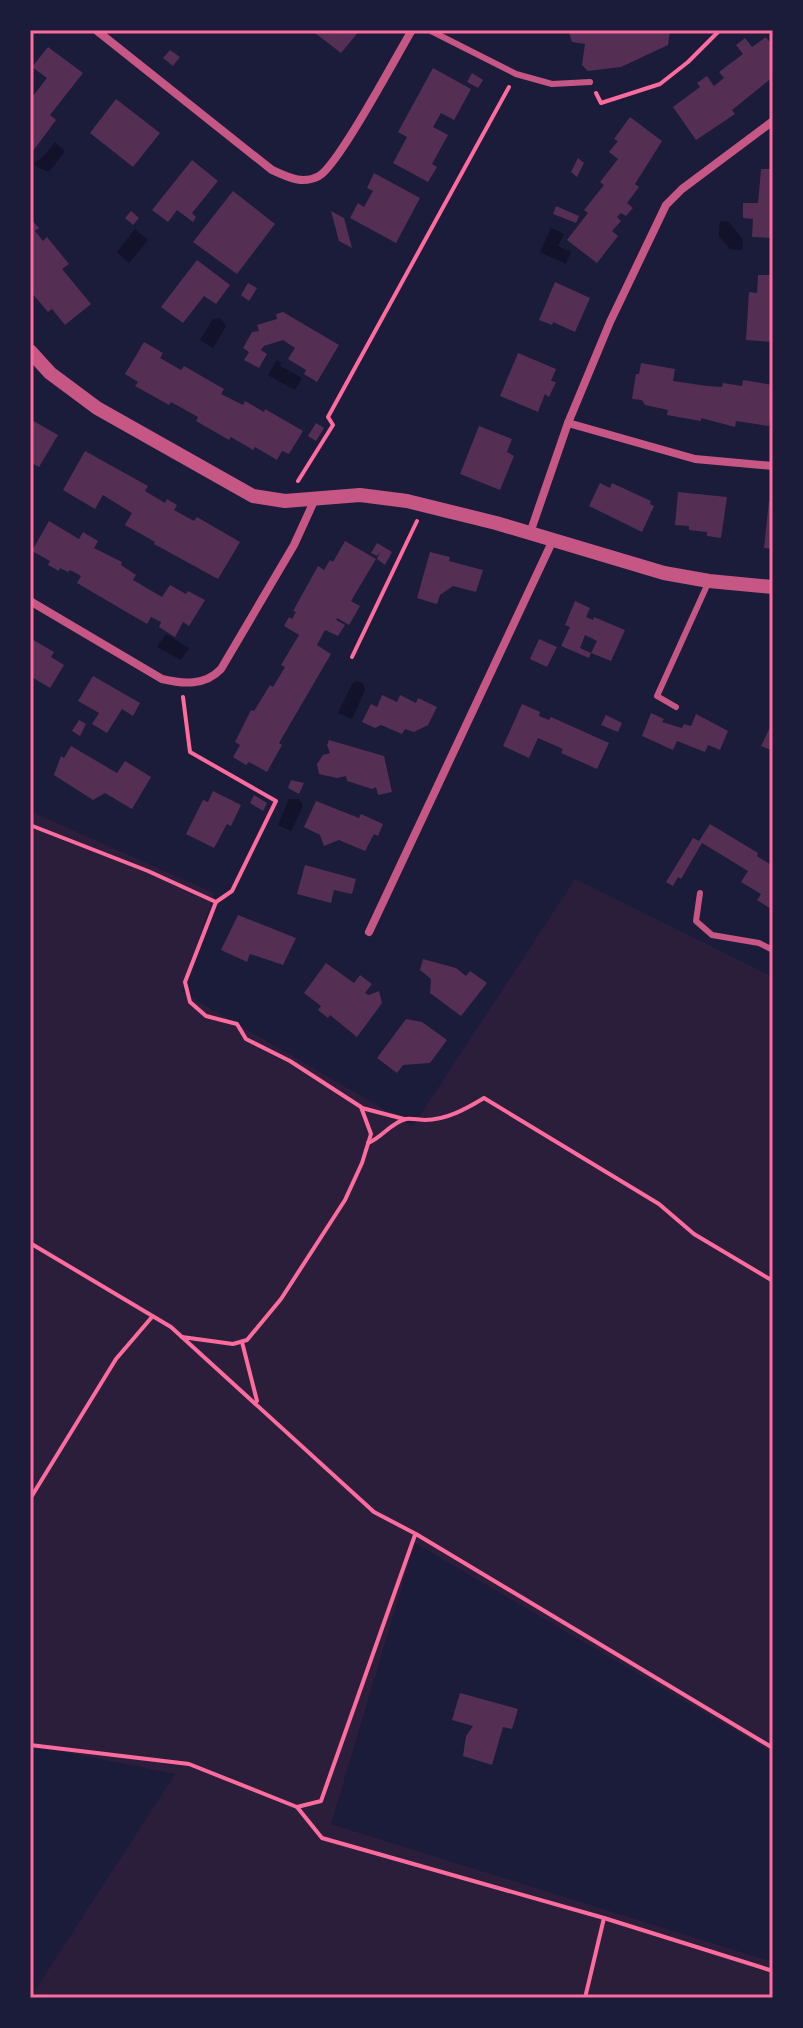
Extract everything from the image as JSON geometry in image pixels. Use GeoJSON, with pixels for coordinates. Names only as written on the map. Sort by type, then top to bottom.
{"type":"FeatureCollection","features":[{"type":"Feature","properties":{"kind":"street"},"geometry":{"type":"LineString","coordinates":[[96,30],[272,170],[297,181],[320,176],[339,153],[412,30]]}},
{"type":"Feature","properties":{"kind":"street"},"geometry":{"type":"LineString","coordinates":[[530,533],[568,423],[610,322],[666,205],[682,189],[773,121]]}},
{"type":"Feature","properties":{"kind":"street"},"geometry":{"type":"LineString","coordinates":[[30,351],[50,373],[97,408],[253,496],[285,501],[360,495],[426,505],[664,573],[773,587]]}},
{"type":"Feature","properties":{"kind":"street"},"geometry":{"type":"LineString","coordinates":[[568,423],[695,459],[773,466]]}},
{"type":"Feature","properties":{"kind":"street"},"geometry":{"type":"LineString","coordinates":[[30,601],[162,679],[181,684],[201,681],[221,669],[294,545],[316,497]]}},
{"type":"Feature","properties":{"kind":"street"},"geometry":{"type":"LineString","coordinates":[[369,932],[553,540]]}},
{"type":"Feature","properties":{"kind":"lane"},"geometry":{"type":"LineString","coordinates":[[429,30],[516,74],[552,84],[590,82]]}},
{"type":"Feature","properties":{"kind":"lane"},"geometry":{"type":"LineString","coordinates":[[676,707],[657,696],[709,581]]}},
{"type":"Feature","properties":{"kind":"lane"},"geometry":{"type":"LineString","coordinates":[[700,893],[696,921],[712,935],[759,943],[773,950]]}},
{"type":"Feature","properties":{"kind":"path"},"geometry":{"type":"LineString","coordinates":[[590,82],[601,103],[660,84],[720,30]]}},
{"type":"Feature","properties":{"kind":"path"},"geometry":{"type":"LineString","coordinates":[[285,501],[333,425],[328,417],[516,74]]}},
{"type":"Feature","properties":{"kind":"path"},"geometry":{"type":"LineString","coordinates":[[352,657],[426,505]]}},
{"type":"Feature","properties":{"kind":"path"},"geometry":{"type":"LineString","coordinates":[[181,684],[190,752],[276,801],[232,891],[216,902],[185,982],[190,1002],[206,1016],[237,1024],[246,1039],[290,1061],[361,1107],[406,1119],[428,1120],[463,1111],[484,1098],[659,1204],[694,1234],[773,1281]]}},
{"type":"Feature","properties":{"kind":"path"},"geometry":{"type":"LineString","coordinates":[[30,825],[148,871],[216,902]]}},
{"type":"Feature","properties":{"kind":"path"},"geometry":{"type":"LineString","coordinates":[[182,1337],[233,1344],[242,1342],[281,1299],[345,1200],[362,1163],[371,1134],[361,1107]]}},
{"type":"Feature","properties":{"kind":"path"},"geometry":{"type":"LineString","coordinates":[[368,1143],[406,1119]]}},
{"type":"Feature","properties":{"kind":"path"},"geometry":{"type":"LineString","coordinates":[[30,1243],[182,1337],[374,1512],[416,1534],[773,1748]]}},
{"type":"Feature","properties":{"kind":"path"},"geometry":{"type":"LineString","coordinates":[[30,1499],[116,1359],[152,1317]]}},
{"type":"Feature","properties":{"kind":"path"},"geometry":{"type":"LineString","coordinates":[[242,1342],[258,1404]]}},
{"type":"Feature","properties":{"kind":"path"},"geometry":{"type":"LineString","coordinates":[[297,1807],[321,1801],[416,1534]]}},
{"type":"Feature","properties":{"kind":"path"},"geometry":{"type":"LineString","coordinates":[[30,1745],[189,1764],[297,1807],[322,1838],[604,1918],[773,1971]]}},
{"type":"Feature","properties":{"kind":"path"},"geometry":{"type":"LineString","coordinates":[[585,1998],[604,1918]]}},
{"type":"Feature","properties":{"kind":"shaded area"},"geometry":{"type":"Polygon","coordinates":[[[55,142],[65,151],[49,172],[36,166],[34,163],[55,142]]]}},
{"type":"Feature","properties":{"kind":"shaded area"},"geometry":{"type":"Polygon","coordinates":[[[720,221],[729,222],[743,240],[742,250],[730,249],[719,236],[720,221]]]}},
{"type":"Feature","properties":{"kind":"shaded area"},"geometry":{"type":"Polygon","coordinates":[[[551,228],[564,234],[558,246],[571,252],[566,264],[540,252],[551,228]]]}},
{"type":"Feature","properties":{"kind":"shaded area"},"geometry":{"type":"Polygon","coordinates":[[[135,229],[148,240],[129,263],[117,252],[135,229]]]}},
{"type":"Feature","properties":{"kind":"shaded area"},"geometry":{"type":"Polygon","coordinates":[[[220,318],[226,326],[213,348],[200,340],[213,319],[220,318]]]}},
{"type":"Feature","properties":{"kind":"shaded area"},"geometry":{"type":"Polygon","coordinates":[[[277,360],[280,366],[302,378],[295,390],[268,375],[277,360]]]}},
{"type":"Feature","properties":{"kind":"shaded area"},"geometry":{"type":"Polygon","coordinates":[[[166,634],[189,648],[181,660],[157,647],[166,634]]]}},
{"type":"Feature","properties":{"kind":"shaded area"},"geometry":{"type":"Polygon","coordinates":[[[357,681],[363,683],[365,690],[352,719],[338,713],[352,684],[357,681]]]}},
{"type":"Feature","properties":{"kind":"shaded area"},"geometry":{"type":"Polygon","coordinates":[[[289,799],[299,799],[303,806],[291,831],[278,825],[289,799]]]}},
{"type":"Feature","properties":{"kind":"shaded area"},"geometry":{"type":"Polygon","coordinates":[[[30,811],[214,893],[182,992],[413,1126],[575,879],[773,977],[773,1753],[415,1543],[331,1824],[773,1962],[773,1998],[30,1998],[175,1774],[30,1745],[30,811]]]}},
{"type":"Feature","properties":{"kind":"building"},"geometry":{"type":"Polygon","coordinates":[[[311,30],[360,30],[341,53],[311,30]]]}},
{"type":"Feature","properties":{"kind":"building"},"geometry":{"type":"Polygon","coordinates":[[[568,30],[670,30],[668,45],[621,67],[588,71],[582,65],[585,44],[572,42],[568,30]]]}},
{"type":"Feature","properties":{"kind":"building"},"geometry":{"type":"Polygon","coordinates":[[[766,37],[773,47],[773,77],[732,110],[735,114],[696,140],[673,107],[700,87],[697,83],[707,76],[714,86],[724,78],[719,72],[743,54],[736,45],[745,38],[752,47],[766,37]]]}},
{"type":"Feature","properties":{"kind":"building"},"geometry":{"type":"Polygon","coordinates":[[[48,47],[83,73],[50,115],[56,120],[30,155],[30,94],[33,96],[47,78],[32,67],[48,47]]]}},
{"type":"Feature","properties":{"kind":"building"},"geometry":{"type":"Polygon","coordinates":[[[170,50],[180,57],[173,66],[163,58],[170,50]]]}},
{"type":"Feature","properties":{"kind":"building"},"geometry":{"type":"Polygon","coordinates":[[[433,68],[471,89],[454,120],[441,113],[433,127],[448,135],[432,164],[437,167],[428,182],[393,163],[407,137],[398,132],[433,68]]]}},
{"type":"Feature","properties":{"kind":"building"},"geometry":{"type":"Polygon","coordinates":[[[472,73],[483,80],[478,88],[467,82],[472,73]]]}},
{"type":"Feature","properties":{"kind":"building"},"geometry":{"type":"Polygon","coordinates":[[[116,99],[160,133],[133,167],[90,133],[116,99]]]}},
{"type":"Feature","properties":{"kind":"building"},"geometry":{"type":"Polygon","coordinates":[[[630,117],[662,141],[635,184],[639,187],[627,203],[633,208],[626,216],[621,213],[617,217],[621,221],[612,231],[618,236],[597,263],[567,240],[588,213],[584,210],[604,185],[600,182],[618,159],[609,152],[618,141],[614,139],[630,117]]]}},
{"type":"Feature","properties":{"kind":"building"},"geometry":{"type":"Polygon","coordinates":[[[578,158],[584,163],[577,177],[571,172],[578,158]]]}},
{"type":"Feature","properties":{"kind":"building"},"geometry":{"type":"Polygon","coordinates":[[[192,160],[218,181],[192,213],[196,217],[193,222],[177,210],[168,222],[152,210],[192,160]]]}},
{"type":"Feature","properties":{"kind":"building"},"geometry":{"type":"Polygon","coordinates":[[[761,169],[773,169],[773,238],[752,237],[753,219],[743,218],[743,203],[758,203],[761,169]]]}},
{"type":"Feature","properties":{"kind":"building"},"geometry":{"type":"Polygon","coordinates":[[[374,173],[420,198],[396,243],[350,218],[358,203],[364,207],[373,191],[367,188],[374,173]]]}},
{"type":"Feature","properties":{"kind":"building"},"geometry":{"type":"Polygon","coordinates":[[[233,191],[275,224],[237,274],[193,242],[233,191]]]}},
{"type":"Feature","properties":{"kind":"building"},"geometry":{"type":"Polygon","coordinates":[[[556,206],[579,216],[576,223],[553,214],[556,206]]]}},
{"type":"Feature","properties":{"kind":"building"},"geometry":{"type":"Polygon","coordinates":[[[131,211],[139,218],[133,225],[125,218],[131,211]]]}},
{"type":"Feature","properties":{"kind":"building"},"geometry":{"type":"Polygon","coordinates":[[[331,211],[344,218],[352,248],[339,241],[331,211]]]}},
{"type":"Feature","properties":{"kind":"building"},"geometry":{"type":"Polygon","coordinates":[[[30,218],[39,228],[35,231],[43,241],[47,237],[69,264],[62,269],[91,304],[65,325],[52,309],[48,312],[30,291],[30,218]]]}},
{"type":"Feature","properties":{"kind":"building"},"geometry":{"type":"Polygon","coordinates":[[[197,260],[230,285],[216,304],[204,296],[183,323],[161,307],[197,260]]]}},
{"type":"Feature","properties":{"kind":"building"},"geometry":{"type":"Polygon","coordinates":[[[758,275],[773,275],[773,342],[746,340],[749,292],[757,293],[758,275]]]}},
{"type":"Feature","properties":{"kind":"building"},"geometry":{"type":"Polygon","coordinates":[[[555,282],[590,298],[575,332],[553,322],[552,325],[539,320],[555,282]]]}},
{"type":"Feature","properties":{"kind":"building"},"geometry":{"type":"Polygon","coordinates":[[[248,283],[257,288],[249,301],[241,295],[248,283]]]}},
{"type":"Feature","properties":{"kind":"building"},"geometry":{"type":"Polygon","coordinates":[[[283,312],[339,345],[317,382],[304,374],[306,370],[288,359],[295,348],[283,340],[264,346],[261,350],[267,354],[259,368],[244,360],[249,352],[243,348],[252,332],[259,331],[257,325],[277,319],[276,314],[283,312]]]}},
{"type":"Feature","properties":{"kind":"building"},"geometry":{"type":"Polygon","coordinates":[[[144,342],[163,353],[160,358],[181,370],[184,366],[224,389],[221,394],[243,405],[245,401],[264,412],[265,409],[303,431],[289,454],[282,451],[277,460],[231,437],[229,440],[196,421],[198,417],[135,386],[138,382],[125,374],[144,342]]]}},
{"type":"Feature","properties":{"kind":"building"},"geometry":{"type":"Polygon","coordinates":[[[518,353],[556,369],[551,381],[556,382],[549,397],[545,394],[538,412],[500,396],[518,353]]]}},
{"type":"Feature","properties":{"kind":"building"},"geometry":{"type":"Polygon","coordinates":[[[641,363],[675,369],[673,381],[722,387],[723,383],[742,386],[743,380],[773,385],[769,426],[736,421],[735,427],[701,418],[701,421],[667,415],[668,410],[632,399],[641,363]]]}},
{"type":"Feature","properties":{"kind":"building"},"geometry":{"type":"Polygon","coordinates":[[[30,419],[58,435],[39,467],[30,462],[30,419]]]}},
{"type":"Feature","properties":{"kind":"building"},"geometry":{"type":"Polygon","coordinates":[[[316,423],[324,428],[316,441],[308,436],[316,423]]]}},
{"type":"Feature","properties":{"kind":"building"},"geometry":{"type":"Polygon","coordinates":[[[479,426],[512,439],[507,452],[514,456],[500,490],[460,474],[479,426]]]}},
{"type":"Feature","properties":{"kind":"building"},"geometry":{"type":"Polygon","coordinates":[[[85,451],[148,486],[145,491],[165,503],[167,499],[177,505],[174,510],[194,521],[197,517],[240,542],[218,579],[125,525],[132,513],[103,495],[95,509],[63,490],[85,451]]]}},
{"type":"Feature","properties":{"kind":"building"},"geometry":{"type":"Polygon","coordinates":[[[600,483],[610,488],[612,483],[651,501],[650,504],[654,506],[642,532],[589,506],[600,483]]]}},
{"type":"Feature","properties":{"kind":"building"},"geometry":{"type":"Polygon","coordinates":[[[678,492],[727,497],[721,538],[707,536],[707,532],[689,530],[689,526],[675,525],[678,492]]]}},
{"type":"Feature","properties":{"kind":"building"},"geometry":{"type":"Polygon","coordinates":[[[769,501],[773,502],[773,549],[764,548],[769,501]]]}},
{"type":"Feature","properties":{"kind":"building"},"geometry":{"type":"Polygon","coordinates":[[[49,521],[79,539],[83,532],[98,541],[94,548],[122,562],[121,565],[136,575],[133,580],[162,597],[170,585],[205,600],[189,626],[183,622],[175,637],[159,627],[161,622],[151,617],[147,624],[77,583],[81,576],[48,565],[50,561],[32,551],[49,521]]]}},
{"type":"Feature","properties":{"kind":"building"},"geometry":{"type":"Polygon","coordinates":[[[345,541],[376,559],[351,601],[360,606],[349,625],[337,618],[345,625],[338,636],[325,630],[317,645],[331,654],[279,743],[282,745],[267,772],[249,762],[246,765],[233,757],[240,745],[235,742],[251,710],[254,711],[270,685],[273,687],[285,667],[281,665],[299,635],[284,626],[296,612],[293,611],[318,566],[324,570],[330,560],[333,562],[345,541]]]}},
{"type":"Feature","properties":{"kind":"building"},"geometry":{"type":"Polygon","coordinates":[[[377,543],[392,552],[385,565],[377,559],[380,552],[377,556],[371,553],[377,543]]]}},
{"type":"Feature","properties":{"kind":"building"},"geometry":{"type":"Polygon","coordinates":[[[430,552],[450,557],[449,561],[483,570],[476,592],[453,586],[440,595],[437,604],[417,598],[430,552]]]}},
{"type":"Feature","properties":{"kind":"building"},"geometry":{"type":"Polygon","coordinates":[[[575,601],[590,608],[586,617],[593,620],[594,617],[625,630],[611,661],[591,653],[589,658],[561,646],[570,627],[565,625],[575,601]],[[585,635],[580,648],[591,653],[597,641],[585,635]]]}},
{"type":"Feature","properties":{"kind":"building"},"geometry":{"type":"Polygon","coordinates":[[[30,638],[54,652],[51,657],[64,665],[50,688],[30,676],[30,638]]]}},
{"type":"Feature","properties":{"kind":"building"},"geometry":{"type":"Polygon","coordinates":[[[539,639],[557,647],[547,667],[530,659],[539,639]]]}},
{"type":"Feature","properties":{"kind":"building"},"geometry":{"type":"Polygon","coordinates":[[[93,676],[140,703],[133,716],[122,709],[107,733],[92,724],[99,713],[78,701],[93,676]]]}},
{"type":"Feature","properties":{"kind":"building"},"geometry":{"type":"Polygon","coordinates":[[[382,695],[397,702],[400,695],[416,703],[418,698],[437,707],[428,725],[414,732],[405,729],[402,734],[381,725],[375,728],[362,722],[371,704],[377,707],[382,695]]]}},
{"type":"Feature","properties":{"kind":"building"},"geometry":{"type":"Polygon","coordinates":[[[522,704],[540,712],[539,716],[549,720],[551,717],[609,743],[597,769],[561,753],[563,749],[538,738],[529,758],[503,746],[522,704]]]}},
{"type":"Feature","properties":{"kind":"building"},"geometry":{"type":"Polygon","coordinates":[[[651,713],[664,719],[662,722],[682,728],[684,724],[691,726],[696,714],[728,731],[720,750],[708,745],[705,752],[677,741],[673,750],[642,736],[651,713]]]}},
{"type":"Feature","properties":{"kind":"building"},"geometry":{"type":"Polygon","coordinates":[[[606,715],[622,723],[618,732],[601,725],[606,715]]]}},
{"type":"Feature","properties":{"kind":"building"},"geometry":{"type":"Polygon","coordinates":[[[79,720],[86,724],[80,736],[72,731],[79,720]]]}},
{"type":"Feature","properties":{"kind":"building"},"geometry":{"type":"Polygon","coordinates":[[[773,721],[773,751],[761,746],[773,721]]]}},
{"type":"Feature","properties":{"kind":"building"},"geometry":{"type":"Polygon","coordinates":[[[329,740],[384,756],[392,792],[378,795],[376,787],[372,789],[347,781],[346,776],[337,778],[319,774],[317,764],[323,755],[330,753],[329,740]]]}},
{"type":"Feature","properties":{"kind":"building"},"geometry":{"type":"Polygon","coordinates":[[[71,746],[117,773],[125,761],[151,777],[132,809],[105,793],[93,800],[54,775],[61,756],[64,758],[71,746]]]}},
{"type":"Feature","properties":{"kind":"building"},"geometry":{"type":"Polygon","coordinates":[[[291,780],[304,783],[299,794],[288,788],[291,780]]]}},
{"type":"Feature","properties":{"kind":"building"},"geometry":{"type":"Polygon","coordinates":[[[213,791],[241,805],[231,826],[227,824],[214,848],[186,834],[203,800],[208,802],[213,791]]]}},
{"type":"Feature","properties":{"kind":"building"},"geometry":{"type":"Polygon","coordinates":[[[254,795],[267,803],[263,811],[250,803],[254,795]]]}},
{"type":"Feature","properties":{"kind":"building"},"geometry":{"type":"Polygon","coordinates":[[[316,801],[383,824],[378,836],[374,834],[365,851],[339,840],[324,846],[320,835],[304,827],[316,801]]]}},
{"type":"Feature","properties":{"kind":"building"},"geometry":{"type":"Polygon","coordinates":[[[710,824],[758,853],[757,856],[773,866],[773,910],[757,900],[761,894],[741,882],[748,871],[702,843],[681,879],[678,877],[673,886],[666,882],[693,838],[699,841],[710,824]]]}},
{"type":"Feature","properties":{"kind":"building"},"geometry":{"type":"Polygon","coordinates":[[[305,865],[356,879],[352,894],[334,890],[331,903],[297,894],[305,865]]]}},
{"type":"Feature","properties":{"kind":"building"},"geometry":{"type":"Polygon","coordinates":[[[238,915],[296,938],[283,965],[250,954],[247,962],[221,950],[238,915]]]}},
{"type":"Feature","properties":{"kind":"building"},"geometry":{"type":"Polygon","coordinates":[[[423,959],[456,968],[466,976],[470,971],[487,983],[461,1016],[430,993],[431,979],[420,970],[423,959]]]}},
{"type":"Feature","properties":{"kind":"building"},"geometry":{"type":"Polygon","coordinates":[[[326,963],[354,983],[360,975],[372,984],[365,993],[369,995],[379,991],[382,1003],[357,1037],[330,1015],[328,1018],[318,1010],[321,1006],[304,993],[326,963]]]}},
{"type":"Feature","properties":{"kind":"building"},"geometry":{"type":"Polygon","coordinates":[[[406,1019],[422,1022],[447,1040],[430,1063],[403,1065],[397,1073],[377,1058],[406,1019]]]}},
{"type":"Feature","properties":{"kind":"building"},"geometry":{"type":"Polygon","coordinates":[[[460,1693],[518,1709],[512,1729],[503,1727],[492,1765],[463,1756],[466,1736],[473,1726],[452,1720],[460,1693]]]}}]}
